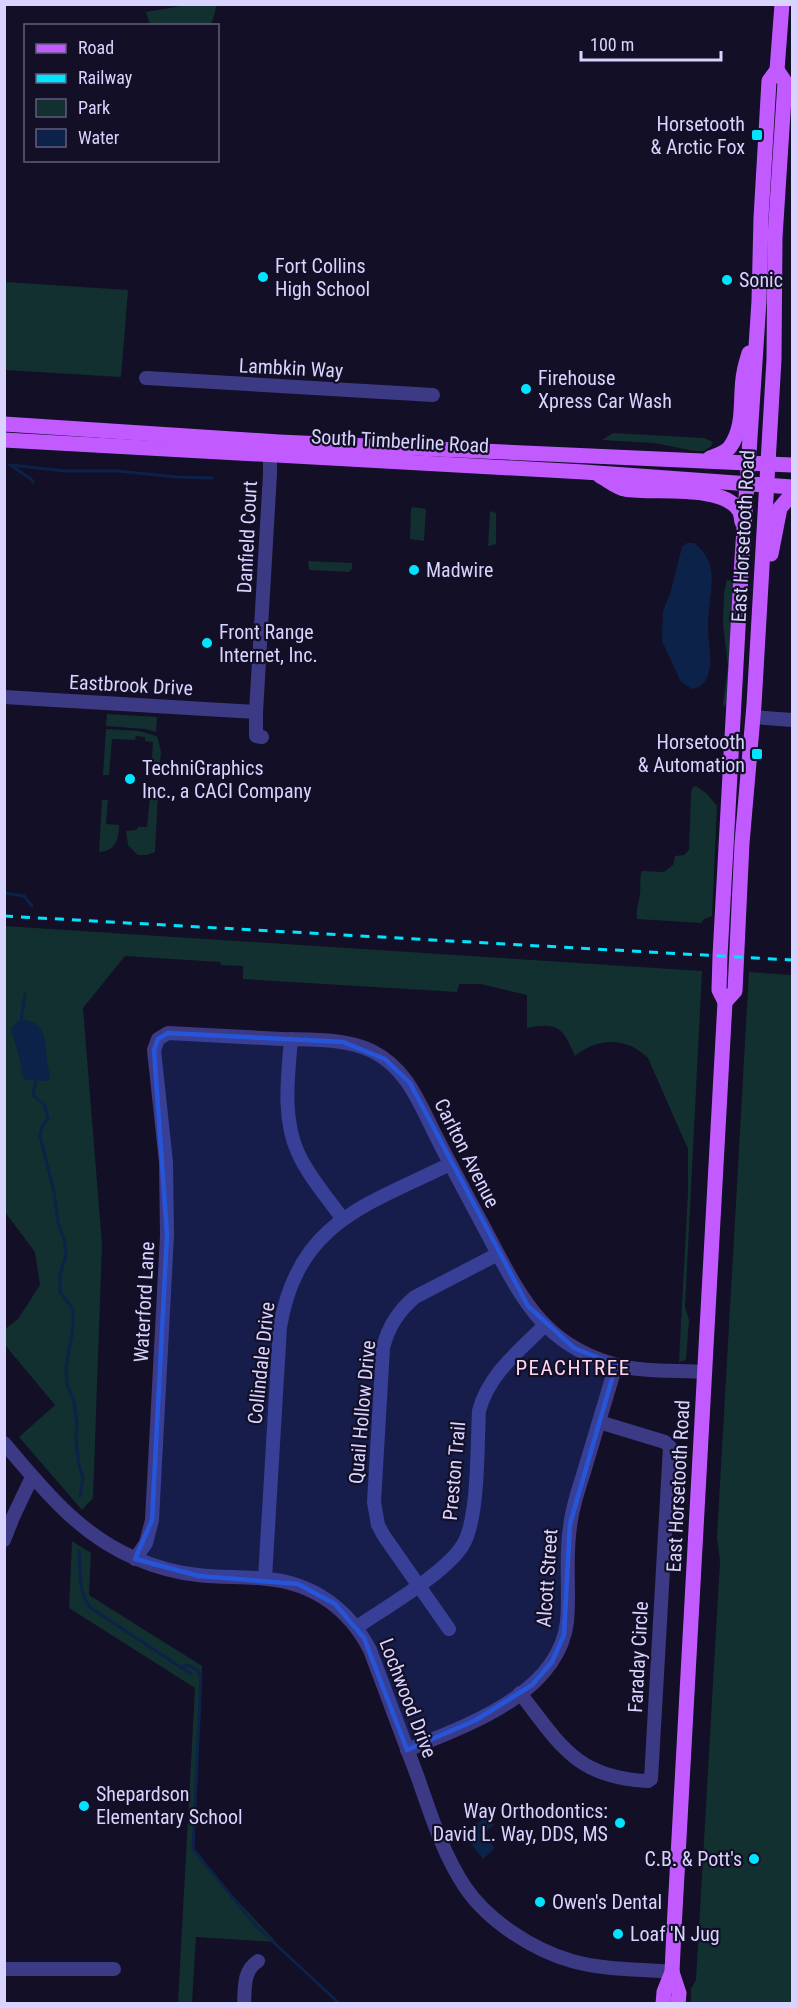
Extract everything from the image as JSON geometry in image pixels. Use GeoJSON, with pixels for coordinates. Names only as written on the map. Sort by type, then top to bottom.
{"type":"FeatureCollection","features":[{"type":"Feature","properties":{"kind":"main road","name":"East Horsetooth Road"},"geometry":{"type":"LineString","coordinates":[[725,1002],[735,991],[742,843],[753,717],[767,486],[776,326],[775,237],[785,82],[780,70],[782,4]]}},
{"type":"Feature","properties":{"kind":"main road","name":"East Horsetooth Road"},"geometry":{"type":"LineString","coordinates":[[663,2004],[664,1992],[672,1972],[725,1002],[719,990],[743,531],[757,338],[769,81],[780,70]]}},
{"type":"Feature","properties":{"kind":"main road"},"geometry":{"type":"LineString","coordinates":[[705,459],[726,451],[731,446],[741,420],[744,373],[750,349],[757,338]]}},
{"type":"Feature","properties":{"kind":"main road","name":"South Timberline Road"},"geometry":{"type":"LineString","coordinates":[[4,424],[270,448],[792,488]]}},
{"type":"Feature","properties":{"kind":"main road","name":"South Timberline Road"},"geometry":{"type":"LineString","coordinates":[[4,441],[705,459],[792,465]]}},
{"type":"Feature","properties":{"kind":"main road"},"geometry":{"type":"LineString","coordinates":[[595,473],[623,489],[703,494],[724,498],[740,511],[743,531]]}},
{"type":"Feature","properties":{"kind":"main road"},"geometry":{"type":"LineString","coordinates":[[758,634],[780,508],[792,494]]}},
{"type":"Feature","properties":{"kind":"main road","name":"East Horsetooth Road"},"geometry":{"type":"LineString","coordinates":[[672,1972],[679,1993],[678,2004]]}},
{"type":"Feature","properties":{"kind":"street","name":"Lambkin Way"},"geometry":{"type":"LineString","coordinates":[[146,378],[433,395]]}},
{"type":"Feature","properties":{"kind":"street","name":"Danfield Court"},"geometry":{"type":"LineString","coordinates":[[262,737],[256,736],[256,712],[270,448]]}},
{"type":"Feature","properties":{"kind":"street","name":"Eastbrook Drive"},"geometry":{"type":"LineString","coordinates":[[4,697],[256,712]]}},
{"type":"Feature","properties":{"kind":"street"},"geometry":{"type":"LineString","coordinates":[[753,717],[792,720]]}},
{"type":"Feature","properties":{"kind":"street","name":"Carlton Avenue"},"geometry":{"type":"LineString","coordinates":[[155,1044],[158,1039],[168,1033],[343,1042],[371,1051],[385,1059],[410,1083],[450,1164],[519,1293],[545,1325],[574,1348],[616,1365],[705,1372]]}},
{"type":"Feature","properties":{"kind":"street"},"geometry":{"type":"LineString","coordinates":[[291,1039],[287,1102],[290,1131],[305,1167],[342,1218]]}},
{"type":"Feature","properties":{"kind":"street","name":"Waterford Lane"},"geometry":{"type":"LineString","coordinates":[[135,1559],[146,1543],[152,1520],[167,1234],[165,1162],[155,1044]]}},
{"type":"Feature","properties":{"kind":"street","name":"Collindale Drive"},"geometry":{"type":"LineString","coordinates":[[265,1578],[280,1327],[283,1308],[293,1280],[308,1254],[342,1218],[450,1164]]}},
{"type":"Feature","properties":{"kind":"street","name":"Quail Hollow Drive"},"geometry":{"type":"LineString","coordinates":[[449,1629],[384,1536],[375,1512],[383,1348],[385,1338],[398,1314],[415,1297],[498,1254]]}},
{"type":"Feature","properties":{"kind":"street","name":"Preston Trail"},"geometry":{"type":"LineString","coordinates":[[357,1627],[447,1564],[460,1548],[469,1532],[473,1513],[479,1411],[486,1389],[492,1379],[545,1325]]}},
{"type":"Feature","properties":{"kind":"street","name":"Alcott Street"},"geometry":{"type":"LineString","coordinates":[[407,1750],[476,1720],[520,1693],[532,1685],[558,1650],[564,1635],[568,1605],[567,1545],[570,1524],[616,1365]]}},
{"type":"Feature","properties":{"kind":"street","name":"Faraday Circle"},"geometry":{"type":"LineString","coordinates":[[520,1693],[556,1740],[577,1760],[608,1776],[648,1781],[651,1779],[670,1447],[665,1442],[599,1422]]}},
{"type":"Feature","properties":{"kind":"street","name":"Lochwood Drive"},"geometry":{"type":"LineString","coordinates":[[4,1443],[32,1477],[73,1519],[91,1534],[135,1559],[161,1568],[199,1576],[265,1578],[284,1581],[310,1589],[335,1604],[357,1627],[370,1650],[443,1846],[466,1889],[493,1917],[533,1945],[572,1961],[611,1968],[672,1972]]}},
{"type":"Feature","properties":{"kind":"street"},"geometry":{"type":"LineString","coordinates":[[4,1540],[12,1517],[32,1477]]}},
{"type":"Feature","properties":{"kind":"street"},"geometry":{"type":"LineString","coordinates":[[244,2004],[246,1977],[252,1965],[258,1961]]}},
{"type":"Feature","properties":{"kind":"street"},"geometry":{"type":"LineString","coordinates":[[4,1970],[114,1969]]}},
{"type":"Feature","properties":{"kind":"highlighted area"},"geometry":{"type":"Polygon","coordinates":[[[168,1033],[343,1042],[385,1059],[410,1083],[528,1306],[574,1348],[616,1365],[570,1524],[564,1635],[552,1662],[532,1685],[476,1720],[407,1750],[364,1638],[335,1604],[298,1584],[199,1576],[135,1559],[152,1520],[167,1235],[154,1050],[158,1039],[168,1033]]]}},
{"type":"Feature","properties":{"kind":"green space"},"geometry":{"type":"Polygon","coordinates":[[[187,5],[217,5],[211,24],[150,24],[146,12],[187,5]]]}},
{"type":"Feature","properties":{"kind":"green space"},"geometry":{"type":"Polygon","coordinates":[[[5,282],[128,290],[121,377],[5,370],[5,282]]]}},
{"type":"Feature","properties":{"kind":"green space"},"geometry":{"type":"Polygon","coordinates":[[[613,433],[704,438],[713,442],[704,451],[695,451],[654,443],[602,440],[613,433]]]}},
{"type":"Feature","properties":{"kind":"green space"},"geometry":{"type":"Polygon","coordinates":[[[413,507],[426,509],[424,541],[410,539],[411,509],[413,507]]]}},
{"type":"Feature","properties":{"kind":"green space"},"geometry":{"type":"Polygon","coordinates":[[[490,511],[496,513],[496,544],[488,546],[490,511]]]}},
{"type":"Feature","properties":{"kind":"green space"},"geometry":{"type":"Polygon","coordinates":[[[308,561],[352,563],[352,569],[349,572],[309,570],[308,561]]]}},
{"type":"Feature","properties":{"kind":"green space"},"geometry":{"type":"Polygon","coordinates":[[[727,580],[733,581],[727,703],[724,707],[728,666],[723,624],[724,593],[727,580]]]}},
{"type":"Feature","properties":{"kind":"green space"},"geometry":{"type":"Polygon","coordinates":[[[107,714],[157,717],[156,732],[106,726],[107,714]]]}},
{"type":"Feature","properties":{"kind":"green space"},"geometry":{"type":"Polygon","coordinates":[[[106,729],[139,731],[157,736],[161,752],[159,774],[151,774],[153,742],[145,741],[145,737],[136,736],[135,740],[112,739],[109,775],[103,775],[106,729]]]}},
{"type":"Feature","properties":{"kind":"green space"},"geometry":{"type":"Polygon","coordinates":[[[696,786],[717,806],[712,916],[701,923],[637,919],[642,871],[664,872],[673,865],[675,856],[684,855],[689,850],[691,794],[692,788],[696,786]]]}},
{"type":"Feature","properties":{"kind":"green space"},"geometry":{"type":"Polygon","coordinates":[[[150,794],[158,794],[155,852],[138,855],[128,845],[126,831],[147,827],[150,794]]]}},
{"type":"Feature","properties":{"kind":"green space"},"geometry":{"type":"Polygon","coordinates":[[[102,800],[108,800],[106,824],[119,825],[119,830],[115,844],[99,852],[102,800]]]}},
{"type":"Feature","properties":{"kind":"green space"},"geometry":{"type":"Polygon","coordinates":[[[4,926],[702,971],[685,1307],[689,1320],[686,1360],[679,1362],[688,1192],[688,1149],[648,1058],[640,1051],[622,1043],[612,1042],[593,1045],[575,1056],[567,1039],[558,1029],[545,1026],[527,1028],[527,995],[481,984],[459,984],[457,992],[243,979],[243,966],[221,965],[220,962],[125,956],[83,1008],[102,1244],[93,1498],[82,1510],[19,1437],[55,1405],[5,1345],[5,1329],[18,1319],[40,1285],[35,1252],[5,1212],[4,926]]]}},
{"type":"Feature","properties":{"kind":"green space"},"geometry":{"type":"Polygon","coordinates":[[[749,972],[792,975],[792,2003],[691,2003],[691,1989],[696,1980],[720,1561],[717,1537],[749,972]]]}},
{"type":"Feature","properties":{"kind":"green space"},"geometry":{"type":"Polygon","coordinates":[[[72,1541],[91,1553],[89,1595],[202,1666],[193,1850],[276,1942],[196,1937],[192,2003],[178,2003],[195,1688],[69,1608],[72,1541]]]}},
{"type":"Feature","properties":{"kind":"water"},"geometry":{"type":"Polygon","coordinates":[[[687,543],[694,543],[704,552],[710,565],[712,579],[708,624],[710,669],[704,683],[692,689],[681,682],[662,641],[663,611],[670,594],[682,547],[687,543]]]}},
{"type":"Feature","properties":{"kind":"water"},"geometry":{"type":"Polygon","coordinates":[[[26,1020],[38,1026],[44,1036],[50,1080],[25,1080],[21,1073],[21,1063],[11,1028],[18,1021],[26,1020]]]}},
{"type":"Feature","properties":{"kind":"water"},"geometry":{"type":"Polygon","coordinates":[[[486,1816],[494,1825],[483,1834],[495,1848],[483,1859],[463,1834],[486,1816]]]}},
{"type":"Feature","properties":{"kind":"waterway"},"geometry":{"type":"LineString","coordinates":[[10,465],[65,471],[118,471],[212,478]]}},
{"type":"Feature","properties":{"kind":"waterway"},"geometry":{"type":"LineString","coordinates":[[13,467],[33,482]]}},
{"type":"Feature","properties":{"kind":"waterway"},"geometry":{"type":"LineString","coordinates":[[4,893],[24,896],[32,906]]}},
{"type":"Feature","properties":{"kind":"waterway"},"geometry":{"type":"LineString","coordinates":[[21,1021],[25,994]]}},
{"type":"Feature","properties":{"kind":"waterway"},"geometry":{"type":"LineString","coordinates":[[36,1080],[33,1095],[45,1106],[48,1119],[42,1127],[40,1136],[66,1255],[60,1275],[60,1292],[73,1309],[73,1327],[66,1367],[67,1385],[74,1401],[79,1465],[83,1478],[80,1496]]}},
{"type":"Feature","properties":{"kind":"waterway"},"geometry":{"type":"LineString","coordinates":[[79,1551],[82,1588],[91,1608],[191,1674]]}},
{"type":"Feature","properties":{"kind":"waterway"},"geometry":{"type":"LineString","coordinates":[[181,1668],[188,1665],[197,1670],[201,1677],[193,1849],[257,1927],[340,2004]]}},
{"type":"Feature","properties":{"kind":"railway"},"geometry":{"type":"LineString","coordinates":[[4,916],[792,960]]}},
{"type":"Feature","properties":{"kind":"place","name":"Horsetooth & Arctic Fox"},"geometry":{"type":"Point","coordinates":[757,135]}},
{"type":"Feature","properties":{"kind":"place","name":"Fort Collins High School"},"geometry":{"type":"Point","coordinates":[263,277]}},
{"type":"Feature","properties":{"kind":"place","name":"Sonic"},"geometry":{"type":"Point","coordinates":[727,280]}},
{"type":"Feature","properties":{"kind":"place","name":"Firehouse Xpress Car Wash"},"geometry":{"type":"Point","coordinates":[526,389]}},
{"type":"Feature","properties":{"kind":"place","name":"Madwire"},"geometry":{"type":"Point","coordinates":[414,570]}},
{"type":"Feature","properties":{"kind":"place","name":"Front Range Internet, Inc."},"geometry":{"type":"Point","coordinates":[207,643]}},
{"type":"Feature","properties":{"kind":"place","name":"Horsetooth & Automation"},"geometry":{"type":"Point","coordinates":[757,754]}},
{"type":"Feature","properties":{"kind":"place","name":"TechniGraphics Inc., a CACI Company"},"geometry":{"type":"Point","coordinates":[130,779]}},
{"type":"Feature","properties":{"kind":"place","name":"Shepardson Elementary School"},"geometry":{"type":"Point","coordinates":[84,1806]}},
{"type":"Feature","properties":{"kind":"place","name":"Way Orthodontics: David L. Way, DDS, MS"},"geometry":{"type":"Point","coordinates":[620,1823]}},
{"type":"Feature","properties":{"kind":"place","name":"C.B. & Pott's"},"geometry":{"type":"Point","coordinates":[754,1859]}},
{"type":"Feature","properties":{"kind":"place","name":"Owen's Dental"},"geometry":{"type":"Point","coordinates":[540,1902]}},
{"type":"Feature","properties":{"kind":"place","name":"Loaf 'N Jug"},"geometry":{"type":"Point","coordinates":[618,1934]}},
{"type":"Feature","properties":{"kind":"district","name":"PEACHTREE"},"geometry":{"type":"Point","coordinates":[573,1368]}}]}
